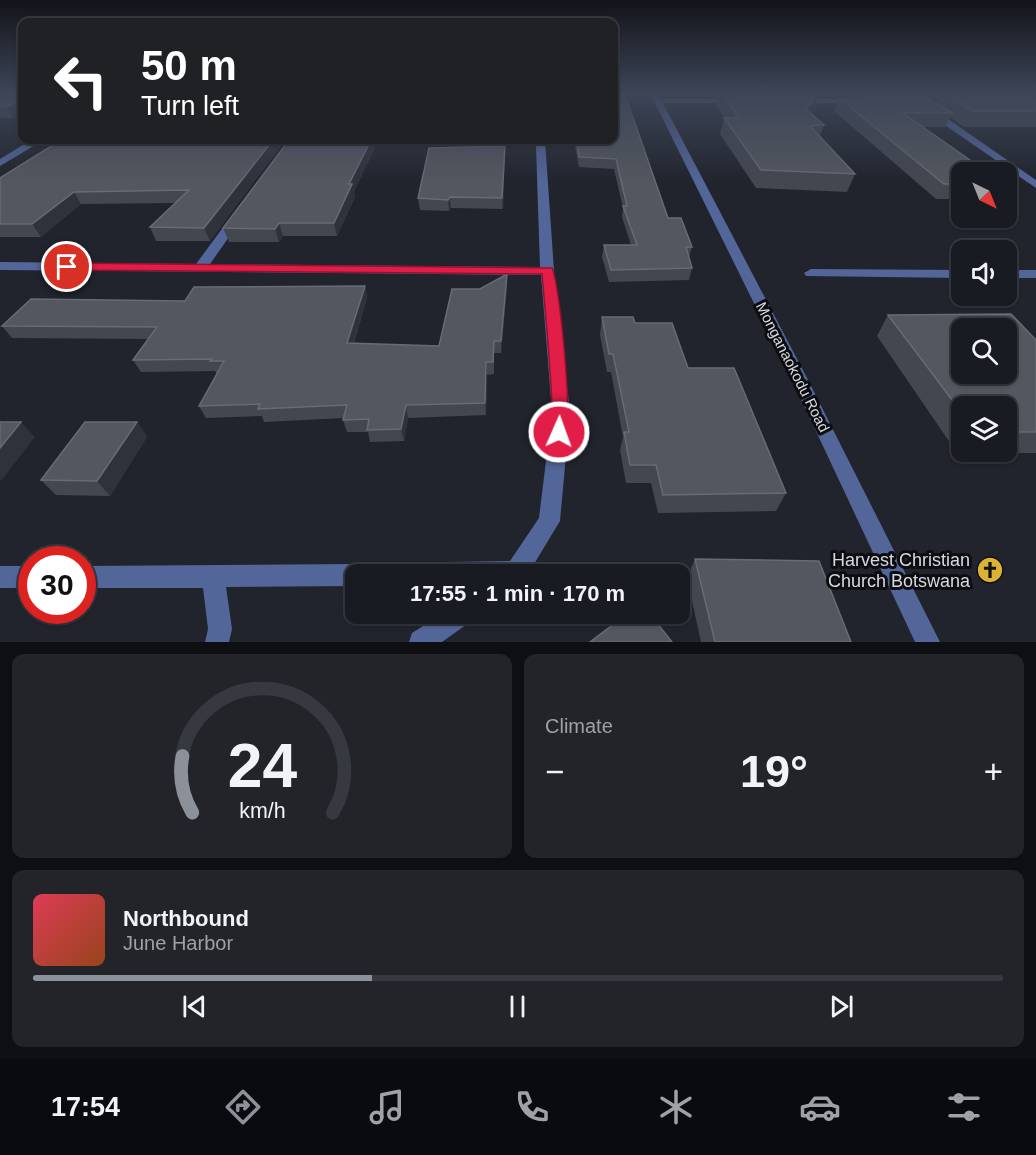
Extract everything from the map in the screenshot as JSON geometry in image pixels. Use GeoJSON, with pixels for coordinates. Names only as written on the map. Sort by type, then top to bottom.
{"type":"FeatureCollection","features":[{"type":"Feature","properties":{"kind":"street","name":"Monganaokodu Road"},"geometry":{"type":"LineString","coordinates":[[669,123],[799,378],[928,642]]}},
{"type":"Feature","properties":{"kind":"street"},"geometry":{"type":"LineString","coordinates":[[948,123],[1036,185]]}},
{"type":"Feature","properties":{"kind":"street"},"geometry":{"type":"LineString","coordinates":[[0,163],[30,144]]}},
{"type":"Feature","properties":{"kind":"street"},"geometry":{"type":"LineString","coordinates":[[262,144],[288,147],[304,144]]}},
{"type":"Feature","properties":{"kind":"street"},"geometry":{"type":"LineString","coordinates":[[523,564],[549,521],[561,412],[547,271],[540,144]]}},
{"type":"Feature","properties":{"kind":"street"},"geometry":{"type":"LineString","coordinates":[[200,268],[242,210]]}},
{"type":"Feature","properties":{"kind":"street"},"geometry":{"type":"LineString","coordinates":[[0,266],[547,271]]}},
{"type":"Feature","properties":{"kind":"street"},"geometry":{"type":"LineString","coordinates":[[811,273],[951,274]]}},
{"type":"Feature","properties":{"kind":"street"},"geometry":{"type":"LineString","coordinates":[[1017,274],[1036,274]]}},
{"type":"Feature","properties":{"kind":"street"},"geometry":{"type":"LineString","coordinates":[[96,578],[345,575]]}},
{"type":"Feature","properties":{"kind":"street"},"geometry":{"type":"LineString","coordinates":[[0,577],[18,577]]}},
{"type":"Feature","properties":{"kind":"street"},"geometry":{"type":"LineString","coordinates":[[213,578],[220,629],[217,642]]}},
{"type":"Feature","properties":{"kind":"street"},"geometry":{"type":"LineString","coordinates":[[421,642],[447,624]]}},
{"type":"Feature","properties":{"kind":"building"},"geometry":{"type":"Polygon","coordinates":[[[618,123],[635,123],[668,218],[681,218],[692,247],[686,247],[692,268],[611,270],[604,245],[637,245],[623,206],[627,206],[616,159],[579,157],[577,144],[618,144],[618,123]]]}},
{"type":"Feature","properties":{"kind":"building"},"geometry":{"type":"Polygon","coordinates":[[[728,123],[822,123],[824,125],[810,126],[855,174],[761,170],[728,123]]]}},
{"type":"Feature","properties":{"kind":"building"},"geometry":{"type":"Polygon","coordinates":[[[869,123],[917,123],[973,162],[951,162],[951,184],[944,184],[869,123]]]}},
{"type":"Feature","properties":{"kind":"building"},"geometry":{"type":"Polygon","coordinates":[[[55,144],[270,144],[204,228],[150,227],[189,190],[74,192],[32,224],[0,224],[0,178],[55,144]]]}},
{"type":"Feature","properties":{"kind":"building"},"geometry":{"type":"Polygon","coordinates":[[[286,144],[369,144],[349,184],[352,184],[334,223],[279,223],[275,229],[223,228],[286,144]]]}},
{"type":"Feature","properties":{"kind":"building"},"geometry":{"type":"Polygon","coordinates":[[[505,146],[502,198],[450,197],[448,200],[418,198],[429,148],[505,146]]]}},
{"type":"Feature","properties":{"kind":"building"},"geometry":{"type":"Polygon","coordinates":[[[507,274],[501,341],[494,341],[493,362],[486,362],[485,403],[406,405],[401,429],[367,430],[369,419],[343,420],[347,405],[258,409],[260,404],[199,406],[224,361],[210,361],[212,359],[133,360],[157,327],[2,326],[31,299],[185,301],[194,287],[365,286],[347,343],[439,346],[452,289],[480,289],[507,274]]]}},
{"type":"Feature","properties":{"kind":"building"},"geometry":{"type":"Polygon","coordinates":[[[1011,314],[1015,318],[951,318],[951,384],[1017,384],[1017,320],[1036,340],[1036,432],[1017,432],[1017,396],[951,396],[951,398],[888,315],[1011,314]]]}},
{"type":"Feature","properties":{"kind":"building"},"geometry":{"type":"Polygon","coordinates":[[[602,317],[633,317],[635,323],[672,323],[688,368],[734,368],[786,493],[663,495],[656,465],[630,465],[624,432],[629,432],[613,354],[609,354],[602,317]]]}},
{"type":"Feature","properties":{"kind":"building"},"geometry":{"type":"Polygon","coordinates":[[[0,422],[21,422],[0,448],[0,422]]]}},
{"type":"Feature","properties":{"kind":"building"},"geometry":{"type":"Polygon","coordinates":[[[85,422],[137,422],[97,481],[41,480],[85,422]]]}},
{"type":"Feature","properties":{"kind":"building"},"geometry":{"type":"Polygon","coordinates":[[[695,559],[819,561],[851,642],[715,642],[695,559]]]}},
{"type":"Feature","properties":{"kind":"building"},"geometry":{"type":"Polygon","coordinates":[[[614,624],[658,624],[672,642],[590,642],[614,624]]]}},
{"type":"Feature","properties":{"kind":"place","name":"Harvest Christian Church Botswana"},"geometry":{"type":"Point","coordinates":[990,570]}},
{"type":"Feature","properties":{"kind":"route"},"geometry":{"type":"LineString","coordinates":[[67,267],[547,271],[558,368],[561,412],[559,432]]}}]}
